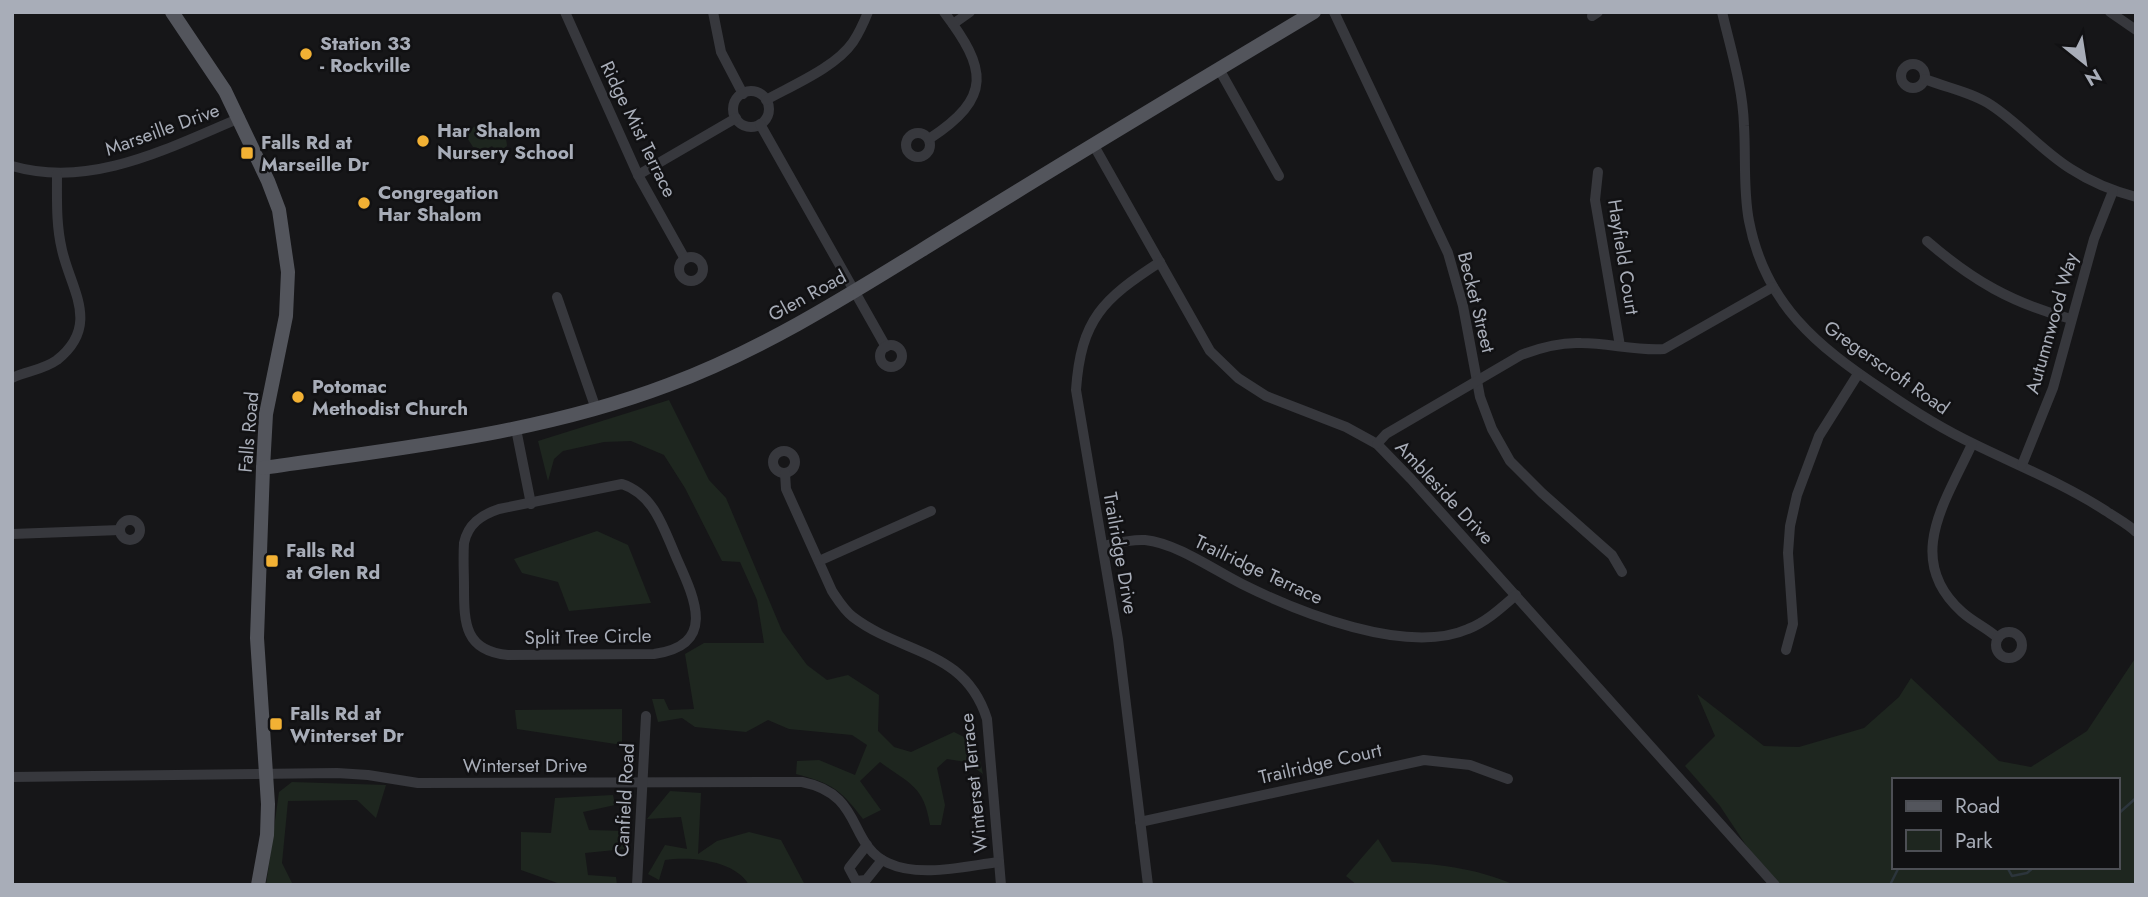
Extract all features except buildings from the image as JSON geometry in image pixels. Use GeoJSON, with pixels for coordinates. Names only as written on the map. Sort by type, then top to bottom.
{"type":"FeatureCollection","features":[{"type":"Feature","properties":{"kind":"main road","name":"Falls Road"},"geometry":{"type":"LineString","coordinates":[[172,12],[207,62],[240,118],[279,210],[288,272],[286,316],[268,402],[263,468],[257,638],[267,773],[267,835],[258,885]]}},
{"type":"Feature","properties":{"kind":"main road","name":"Glen Road"},"geometry":{"type":"LineString","coordinates":[[263,468],[516,429],[596,410],[668,385],[737,356],[855,291],[1314,12]]}},
{"type":"Feature","properties":{"kind":"street","name":"Ridge Mist Terrace"},"geometry":{"type":"LineString","coordinates":[[565,12],[638,175],[685,259]]}},
{"type":"Feature","properties":{"kind":"street"},"geometry":{"type":"LineString","coordinates":[[713,12],[721,52],[743,94]]}},
{"type":"Feature","properties":{"kind":"street"},"geometry":{"type":"LineString","coordinates":[[766,100],[834,61],[853,42],[868,12]]}},
{"type":"Feature","properties":{"kind":"street"},"geometry":{"type":"LineString","coordinates":[[929,139],[955,123],[965,111],[976,85],[973,56],[944,12]]}},
{"type":"Feature","properties":{"kind":"street"},"geometry":{"type":"LineString","coordinates":[[953,24],[970,12]]}},
{"type":"Feature","properties":{"kind":"street","name":"Becket Street"},"geometry":{"type":"LineString","coordinates":[[1334,12],[1448,253],[1463,306],[1480,397],[1492,429],[1510,461],[1612,555],[1622,572]]}},
{"type":"Feature","properties":{"kind":"street","name":"Gregerscroft Road"},"geometry":{"type":"LineString","coordinates":[[1722,12],[1741,89],[1745,194],[1754,243],[1773,287],[1789,310],[1813,339],[1919,415],[1972,444],[2073,490],[2135,531]]}},
{"type":"Feature","properties":{"kind":"street"},"geometry":{"type":"LineString","coordinates":[[2109,12],[2136,30]]}},
{"type":"Feature","properties":{"kind":"street"},"geometry":{"type":"LineString","coordinates":[[1219,69],[1279,176]]}},
{"type":"Feature","properties":{"kind":"street"},"geometry":{"type":"LineString","coordinates":[[1925,79],[1966,93],[1988,104],[2012,120],[2070,169],[2113,191],[2136,197]]}},
{"type":"Feature","properties":{"kind":"street"},"geometry":{"type":"LineString","coordinates":[[756,92],[766,100],[769,113],[760,124],[746,126],[736,118],[734,103],[743,94],[756,92]]}},
{"type":"Feature","properties":{"kind":"street","name":"Marseille Drive"},"geometry":{"type":"LineString","coordinates":[[12,166],[57,174],[90,171],[135,161],[240,118]]}},
{"type":"Feature","properties":{"kind":"street"},"geometry":{"type":"LineString","coordinates":[[638,175],[736,118]]}},
{"type":"Feature","properties":{"kind":"street"},"geometry":{"type":"LineString","coordinates":[[760,124],[886,347]]}},
{"type":"Feature","properties":{"kind":"street","name":"Ambleside Drive"},"geometry":{"type":"LineString","coordinates":[[1093,144],[1210,351],[1238,378],[1266,396],[1346,427],[1377,444],[1775,885]]}},
{"type":"Feature","properties":{"kind":"street","name":"Hayfield Court"},"geometry":{"type":"LineString","coordinates":[[1598,173],[1595,200],[1620,346]]}},
{"type":"Feature","properties":{"kind":"street"},"geometry":{"type":"LineString","coordinates":[[12,378],[39,370],[58,359],[71,345],[79,324],[79,300],[65,264],[58,225],[57,174]]}},
{"type":"Feature","properties":{"kind":"street","name":"Autumnwood Way"},"geometry":{"type":"LineString","coordinates":[[2022,465],[2053,388],[2094,239],[2113,191]]}},
{"type":"Feature","properties":{"kind":"street"},"geometry":{"type":"LineString","coordinates":[[1927,241],[1998,293],[2031,308],[2071,320]]}},
{"type":"Feature","properties":{"kind":"street","name":"Trailridge Drive"},"geometry":{"type":"LineString","coordinates":[[1148,885],[1118,639],[1076,390],[1078,362],[1085,335],[1102,307],[1123,286],[1160,262]]}},
{"type":"Feature","properties":{"kind":"street"},"geometry":{"type":"LineString","coordinates":[[1377,444],[1386,434],[1521,355],[1539,348],[1578,343],[1647,350],[1664,349],[1773,287]]}},
{"type":"Feature","properties":{"kind":"street"},"geometry":{"type":"LineString","coordinates":[[557,297],[596,410]]}},
{"type":"Feature","properties":{"kind":"street"},"geometry":{"type":"LineString","coordinates":[[1786,650],[1793,624],[1788,553],[1790,526],[1797,495],[1819,436],[1858,373]]}},
{"type":"Feature","properties":{"kind":"street"},"geometry":{"type":"LineString","coordinates":[[516,429],[531,503]]}},
{"type":"Feature","properties":{"kind":"street"},"geometry":{"type":"LineString","coordinates":[[1972,444],[1932,536],[1931,559],[1942,588],[1962,612],[1998,638]]}},
{"type":"Feature","properties":{"kind":"street","name":"Winterset Terrace"},"geometry":{"type":"LineString","coordinates":[[785,473],[786,489],[832,591],[852,616],[873,629],[949,665],[969,682],[982,702],[987,719],[1001,885]]}},
{"type":"Feature","properties":{"kind":"street","name":"Split Tree Circle"},"geometry":{"type":"LineString","coordinates":[[622,484],[640,492],[656,512],[694,596],[696,621],[686,642],[673,651],[654,654],[509,654],[488,651],[478,645],[471,636],[464,617],[463,553],[466,534],[472,524],[487,513],[531,503],[609,485],[622,484]]}},
{"type":"Feature","properties":{"kind":"street"},"geometry":{"type":"LineString","coordinates":[[819,561],[931,511]]}},
{"type":"Feature","properties":{"kind":"street"},"geometry":{"type":"LineString","coordinates":[[12,534],[120,530]]}},
{"type":"Feature","properties":{"kind":"street","name":"Trailridge Terrace"},"geometry":{"type":"LineString","coordinates":[[1103,546],[1130,540],[1163,544],[1298,610],[1352,627],[1409,637],[1434,638],[1466,630],[1488,618],[1516,595]]}},
{"type":"Feature","properties":{"kind":"street","name":"Canfield Road"},"geometry":{"type":"LineString","coordinates":[[637,885],[646,716]]}},
{"type":"Feature","properties":{"kind":"street","name":"Trailridge Court"},"geometry":{"type":"LineString","coordinates":[[1140,822],[1424,760],[1470,765],[1508,779]]}},
{"type":"Feature","properties":{"kind":"street","name":"Winterset Drive"},"geometry":{"type":"LineString","coordinates":[[12,777],[267,773],[353,774],[418,783],[793,781],[812,784],[832,793],[844,804],[867,845],[882,860]]}},
{"type":"Feature","properties":{"kind":"street"},"geometry":{"type":"LineString","coordinates":[[867,845],[849,868],[856,881],[866,880],[882,860],[899,867],[914,869],[999,862]]}},
{"type":"Feature","properties":{"kind":"green space"},"geometry":{"type":"Polygon","coordinates":[[[477,125],[498,128],[504,135],[507,146],[497,153],[492,146],[484,150],[473,147],[466,136],[468,131],[477,125]]]}},
{"type":"Feature","properties":{"kind":"green space"},"geometry":{"type":"Polygon","coordinates":[[[669,400],[709,480],[726,498],[782,631],[807,665],[827,680],[848,675],[879,695],[878,731],[894,747],[911,752],[954,732],[976,743],[983,774],[966,762],[947,759],[937,768],[945,805],[941,825],[930,825],[924,802],[914,787],[880,762],[860,781],[881,810],[863,819],[835,789],[796,774],[797,761],[819,760],[855,775],[867,745],[852,735],[789,729],[768,720],[746,732],[695,727],[682,718],[658,722],[652,699],[664,699],[669,710],[694,709],[685,654],[704,643],[764,643],[757,600],[740,562],[722,561],[685,488],[664,455],[631,441],[604,442],[563,451],[554,459],[548,481],[538,441],[669,400]]]}},
{"type":"Feature","properties":{"kind":"green space"},"geometry":{"type":"Polygon","coordinates":[[[597,531],[628,545],[651,603],[569,611],[558,582],[522,573],[514,559],[597,531]]]}},
{"type":"Feature","properties":{"kind":"green space"},"geometry":{"type":"Polygon","coordinates":[[[2136,657],[2136,885],[1775,885],[1720,806],[1685,766],[1715,736],[1697,694],[1764,746],[1799,747],[1864,728],[1899,697],[1911,678],[1999,761],[2031,767],[2087,731],[2136,657]]]}},
{"type":"Feature","properties":{"kind":"green space"},"geometry":{"type":"Polygon","coordinates":[[[622,709],[622,745],[517,729],[515,710],[622,709]]]}},
{"type":"Feature","properties":{"kind":"green space"},"geometry":{"type":"Polygon","coordinates":[[[292,782],[386,785],[376,818],[357,800],[288,801],[282,863],[293,885],[266,885],[279,792],[292,782]]]}},
{"type":"Feature","properties":{"kind":"green space"},"geometry":{"type":"Polygon","coordinates":[[[670,791],[701,793],[698,854],[717,841],[749,832],[781,840],[805,885],[749,885],[733,870],[723,865],[687,859],[665,860],[659,880],[648,874],[665,845],[687,849],[681,817],[647,819],[670,791]]]}},
{"type":"Feature","properties":{"kind":"green space"},"geometry":{"type":"Polygon","coordinates":[[[613,795],[615,805],[583,812],[589,830],[626,831],[625,849],[585,853],[588,875],[616,877],[617,885],[563,885],[521,870],[521,832],[551,833],[555,798],[613,795]]]}},
{"type":"Feature","properties":{"kind":"green space"},"geometry":{"type":"Polygon","coordinates":[[[1378,839],[1392,862],[1455,868],[1486,874],[1515,885],[1357,885],[1346,876],[1378,839]]]}},
{"type":"Feature","properties":{"kind":"waterway"},"geometry":{"type":"LineString","coordinates":[[2120,812],[2136,798]]}},
{"type":"Feature","properties":{"kind":"waterway"},"geometry":{"type":"LineString","coordinates":[[1890,885],[1898,869]]}},
{"type":"Feature","properties":{"kind":"waterway"},"geometry":{"type":"LineString","coordinates":[[2008,869],[2012,876],[2027,873],[2032,869]]}},
{"type":"Feature","properties":{"kind":"place","name":"Station 33 - Rockville"},"geometry":{"type":"Point","coordinates":[306,54]}},
{"type":"Feature","properties":{"kind":"place","name":"Har Shalom Nursery School"},"geometry":{"type":"Point","coordinates":[423,141]}},
{"type":"Feature","properties":{"kind":"place","name":"Falls Rd at Marseille Dr"},"geometry":{"type":"Point","coordinates":[247,153]}},
{"type":"Feature","properties":{"kind":"place","name":"Congregation Har Shalom"},"geometry":{"type":"Point","coordinates":[364,203]}},
{"type":"Feature","properties":{"kind":"place","name":"Potomac Methodist Church"},"geometry":{"type":"Point","coordinates":[298,397]}},
{"type":"Feature","properties":{"kind":"place","name":"Falls Rd at Glen Rd"},"geometry":{"type":"Point","coordinates":[272,561]}},
{"type":"Feature","properties":{"kind":"place","name":"Falls Rd at Winterset Dr"},"geometry":{"type":"Point","coordinates":[276,724]}}]}
